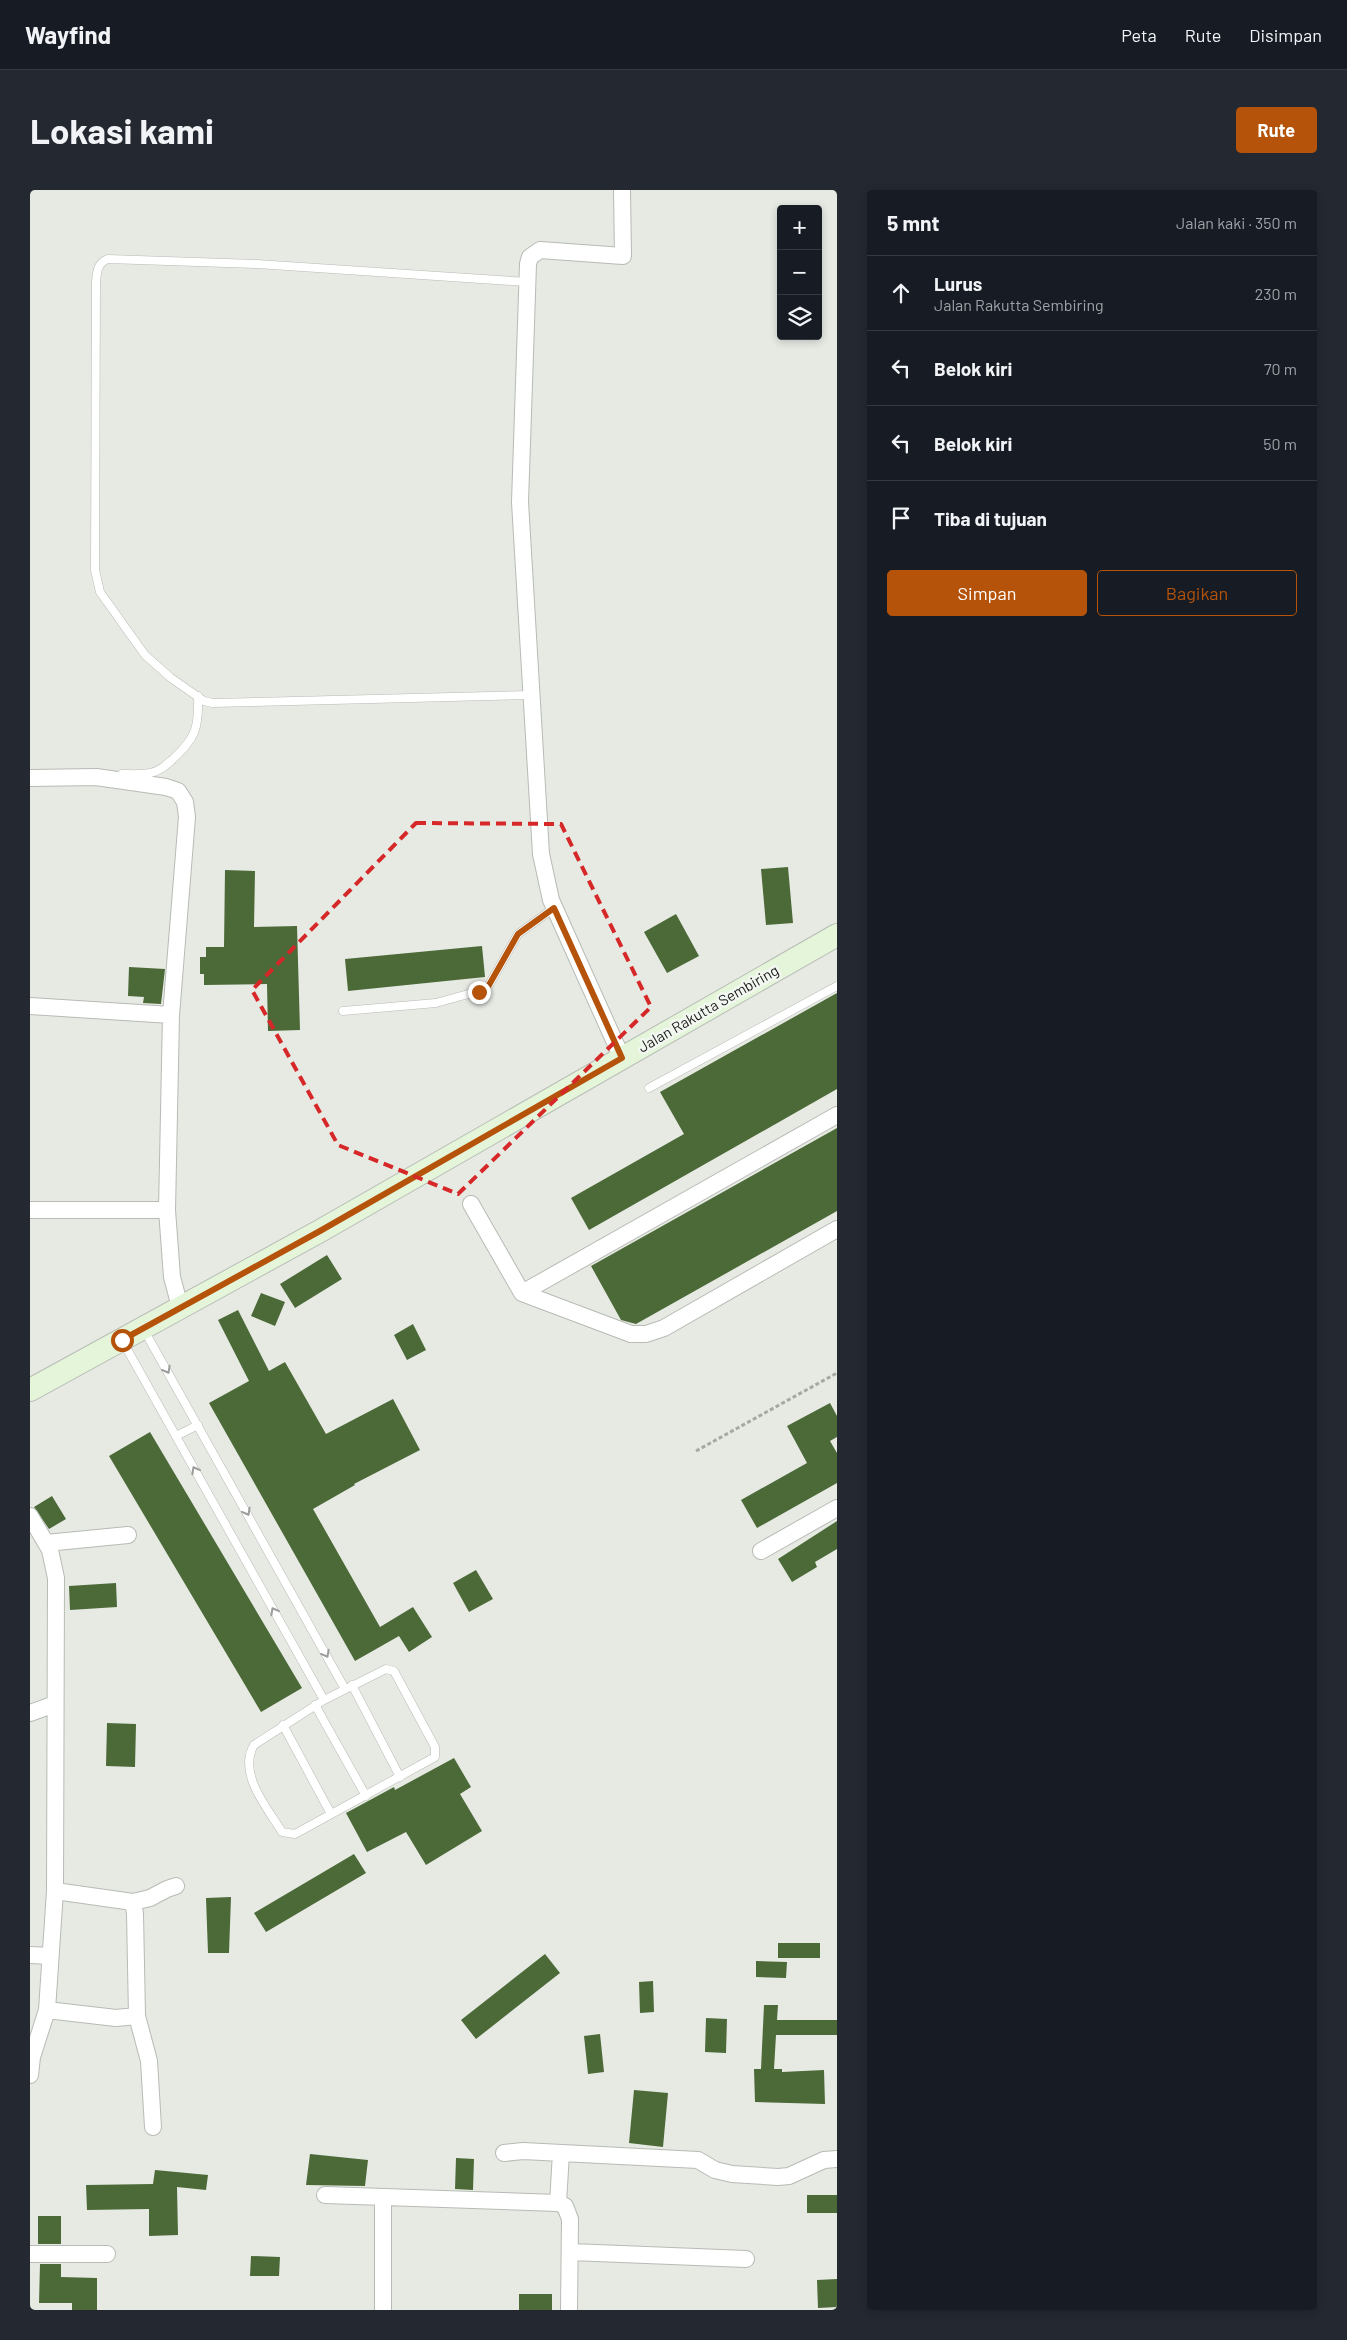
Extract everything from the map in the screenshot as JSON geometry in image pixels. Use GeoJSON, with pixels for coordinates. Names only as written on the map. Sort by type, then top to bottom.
{"type":"FeatureCollection","features":[{"type":"Feature","properties":{"kind":"main road","name":"Jalan Rakutta Sembiring"},"geometry":{"type":"LineString","coordinates":[[30,1390],[320,1231],[837,935]]}},
{"type":"Feature","properties":{"kind":"street"},"geometry":{"type":"LineString","coordinates":[[622,190],[623,256],[540,250],[530,257],[527,282],[520,502],[541,854],[554,908],[622,1058]]}},
{"type":"Feature","properties":{"kind":"street"},"geometry":{"type":"LineString","coordinates":[[30,778],[96,777],[166,787],[178,791],[185,802],[187,818],[172,1015],[167,1210],[172,1277],[180,1307]]}},
{"type":"Feature","properties":{"kind":"street"},"geometry":{"type":"LineString","coordinates":[[30,1006],[172,1015]]}},
{"type":"Feature","properties":{"kind":"street"},"geometry":{"type":"LineString","coordinates":[[522,1292],[837,1115]]}},
{"type":"Feature","properties":{"kind":"street"},"geometry":{"type":"LineString","coordinates":[[471,1204],[522,1292],[631,1334],[646,1334],[664,1328],[837,1229]]}},
{"type":"Feature","properties":{"kind":"street"},"geometry":{"type":"LineString","coordinates":[[30,1210],[167,1210]]}},
{"type":"Feature","properties":{"kind":"street"},"geometry":{"type":"LineString","coordinates":[[761,1550],[837,1508]]}},
{"type":"Feature","properties":{"kind":"street"},"geometry":{"type":"LineString","coordinates":[[30,1516],[50,1550],[56,1578],[54,1704],[55,1891],[47,2010],[32,2057],[30,2075]]}},
{"type":"Feature","properties":{"kind":"street"},"geometry":{"type":"LineString","coordinates":[[46,1543],[128,1535]]}},
{"type":"Feature","properties":{"kind":"street"},"geometry":{"type":"LineString","coordinates":[[30,1712],[54,1704]]}},
{"type":"Feature","properties":{"kind":"street"},"geometry":{"type":"LineString","coordinates":[[55,1891],[133,1902],[150,1898],[167,1888],[176,1886]]}},
{"type":"Feature","properties":{"kind":"street"},"geometry":{"type":"LineString","coordinates":[[133,1902],[135,1914],[137,2016],[149,2061],[153,2127]]}},
{"type":"Feature","properties":{"kind":"street"},"geometry":{"type":"LineString","coordinates":[[30,1955],[50,1956]]}},
{"type":"Feature","properties":{"kind":"street"},"geometry":{"type":"LineString","coordinates":[[47,2010],[116,2018],[137,2016]]}},
{"type":"Feature","properties":{"kind":"street"},"geometry":{"type":"LineString","coordinates":[[504,2153],[523,2151],[698,2160],[715,2170],[758,2176],[789,2176],[824,2160],[837,2159]]}},
{"type":"Feature","properties":{"kind":"street"},"geometry":{"type":"LineString","coordinates":[[558,2202],[561,2153]]}},
{"type":"Feature","properties":{"kind":"street"},"geometry":{"type":"LineString","coordinates":[[325,2195],[558,2202],[568,2211],[571,2252],[569,2310]]}},
{"type":"Feature","properties":{"kind":"street"},"geometry":{"type":"LineString","coordinates":[[383,2198],[383,2310]]}},
{"type":"Feature","properties":{"kind":"street"},"geometry":{"type":"LineString","coordinates":[[571,2252],[746,2258]]}},
{"type":"Feature","properties":{"kind":"street"},"geometry":{"type":"LineString","coordinates":[[30,2254],[107,2254]]}},
{"type":"Feature","properties":{"kind":"lane"},"geometry":{"type":"LineString","coordinates":[[527,282],[257,264],[108,259],[99,265],[96,282],[95,570],[100,592],[145,654],[171,678],[198,696],[212,702],[532,694]]}},
{"type":"Feature","properties":{"kind":"lane"},"geometry":{"type":"LineString","coordinates":[[96,777],[151,773],[163,768],[189,745],[195,734],[199,717],[198,696]]}},
{"type":"Feature","properties":{"kind":"lane"},"geometry":{"type":"LineString","coordinates":[[343,1011],[436,1003],[479,992],[489,985],[518,934],[554,908]]}},
{"type":"Feature","properties":{"kind":"lane"},"geometry":{"type":"LineString","coordinates":[[649,1088],[837,986]]}},
{"type":"Feature","properties":{"kind":"lane"},"geometry":{"type":"LineString","coordinates":[[144,1328],[400,1777]]}},
{"type":"Feature","properties":{"kind":"lane"},"geometry":{"type":"LineString","coordinates":[[122,1340],[324,1700]]}},
{"type":"Feature","properties":{"kind":"lane"},"geometry":{"type":"LineString","coordinates":[[176,1436],[198,1425]]}},
{"type":"Feature","properties":{"kind":"lane"},"geometry":{"type":"LineString","coordinates":[[386,1668],[394,1671],[435,1747],[434,1757],[432,1760],[295,1834],[282,1832],[253,1783],[250,1774],[251,1750],[283,1725],[348,1687],[386,1668]]}},
{"type":"Feature","properties":{"kind":"lane"},"geometry":{"type":"LineString","coordinates":[[315,1705],[366,1796]]}},
{"type":"Feature","properties":{"kind":"lane"},"geometry":{"type":"LineString","coordinates":[[283,1725],[331,1814]]}},
{"type":"Feature","properties":{"kind":"path"},"geometry":{"type":"LineString","coordinates":[[696,1451],[837,1372]]}},
{"type":"Feature","properties":{"kind":"highlighted area"},"geometry":{"type":"Polygon","coordinates":[[[416,823],[561,824],[651,1007],[458,1194],[338,1145],[252,990],[416,823]]]}},
{"type":"Feature","properties":{"kind":"building"},"geometry":{"type":"Polygon","coordinates":[[[788,867],[793,923],[766,925],[761,869],[788,867]]]}},
{"type":"Feature","properties":{"kind":"building"},"geometry":{"type":"Polygon","coordinates":[[[225,870],[255,871],[254,927],[297,926],[300,1030],[268,1031],[267,984],[204,985],[204,974],[200,974],[200,957],[206,957],[206,947],[224,947],[225,870]]]}},
{"type":"Feature","properties":{"kind":"building"},"geometry":{"type":"Polygon","coordinates":[[[676,914],[699,956],[667,973],[644,932],[676,914]]]}},
{"type":"Feature","properties":{"kind":"building"},"geometry":{"type":"Polygon","coordinates":[[[482,946],[485,977],[348,991],[345,959],[482,946]]]}},
{"type":"Feature","properties":{"kind":"building"},"geometry":{"type":"Polygon","coordinates":[[[129,967],[165,969],[161,1004],[143,1003],[144,997],[128,996],[129,967]]]}},
{"type":"Feature","properties":{"kind":"building"},"geometry":{"type":"Polygon","coordinates":[[[837,993],[837,1089],[589,1230],[571,1198],[684,1134],[660,1092],[837,993]]]}},
{"type":"Feature","properties":{"kind":"building"},"geometry":{"type":"Polygon","coordinates":[[[837,1128],[837,1211],[636,1324],[621,1320],[591,1266],[837,1128]]]}},
{"type":"Feature","properties":{"kind":"building"},"geometry":{"type":"Polygon","coordinates":[[[327,1255],[342,1279],[295,1308],[280,1284],[327,1255]]]}},
{"type":"Feature","properties":{"kind":"building"},"geometry":{"type":"Polygon","coordinates":[[[261,1293],[285,1302],[275,1326],[251,1316],[261,1293]]]}},
{"type":"Feature","properties":{"kind":"building"},"geometry":{"type":"Polygon","coordinates":[[[238,1310],[269,1371],[285,1362],[326,1434],[393,1399],[420,1450],[354,1484],[313,1509],[380,1627],[413,1607],[432,1637],[409,1652],[399,1636],[355,1661],[209,1403],[249,1381],[218,1320],[238,1310]]]}},
{"type":"Feature","properties":{"kind":"building"},"geometry":{"type":"Polygon","coordinates":[[[413,1324],[426,1350],[407,1360],[394,1335],[413,1324]]]}},
{"type":"Feature","properties":{"kind":"building"},"geometry":{"type":"Polygon","coordinates":[[[830,1403],[837,1416],[837,1437],[830,1441],[837,1453],[837,1483],[757,1528],[741,1500],[807,1463],[787,1426],[830,1403]]]}},
{"type":"Feature","properties":{"kind":"building"},"geometry":{"type":"Polygon","coordinates":[[[150,1432],[302,1688],[261,1712],[109,1456],[150,1432]]]}},
{"type":"Feature","properties":{"kind":"building"},"geometry":{"type":"Polygon","coordinates":[[[52,1496],[66,1519],[49,1529],[34,1507],[52,1496]]]}},
{"type":"Feature","properties":{"kind":"building"},"geometry":{"type":"Polygon","coordinates":[[[837,1521],[837,1549],[815,1562],[817,1567],[792,1582],[778,1559],[837,1521]]]}},
{"type":"Feature","properties":{"kind":"building"},"geometry":{"type":"Polygon","coordinates":[[[476,1570],[493,1599],[469,1612],[453,1583],[476,1570]]]}},
{"type":"Feature","properties":{"kind":"building"},"geometry":{"type":"Polygon","coordinates":[[[116,1583],[117,1607],[70,1610],[69,1586],[116,1583]]]}},
{"type":"Feature","properties":{"kind":"building"},"geometry":{"type":"Polygon","coordinates":[[[107,1723],[136,1724],[135,1767],[106,1766],[107,1723]]]}},
{"type":"Feature","properties":{"kind":"building"},"geometry":{"type":"Polygon","coordinates":[[[454,1758],[471,1787],[460,1794],[482,1831],[426,1865],[406,1832],[367,1852],[346,1813],[394,1787],[395,1790],[454,1758]]]}},
{"type":"Feature","properties":{"kind":"building"},"geometry":{"type":"Polygon","coordinates":[[[354,1854],[366,1873],[266,1932],[254,1913],[354,1854]]]}},
{"type":"Feature","properties":{"kind":"building"},"geometry":{"type":"Polygon","coordinates":[[[231,1897],[229,1953],[208,1953],[206,1898],[231,1897]]]}},
{"type":"Feature","properties":{"kind":"building"},"geometry":{"type":"Polygon","coordinates":[[[778,1943],[820,1943],[820,1958],[778,1958],[778,1943]]]}},
{"type":"Feature","properties":{"kind":"building"},"geometry":{"type":"Polygon","coordinates":[[[545,1954],[560,1973],[476,2039],[461,2020],[545,1954]]]}},
{"type":"Feature","properties":{"kind":"building"},"geometry":{"type":"Polygon","coordinates":[[[756,1961],[787,1962],[786,1978],[756,1977],[756,1961]]]}},
{"type":"Feature","properties":{"kind":"building"},"geometry":{"type":"Polygon","coordinates":[[[653,1981],[654,2012],[640,2013],[639,1982],[653,1981]]]}},
{"type":"Feature","properties":{"kind":"building"},"geometry":{"type":"Polygon","coordinates":[[[764,2005],[778,2005],[777,2020],[837,2020],[837,2035],[776,2035],[774,2069],[782,2069],[782,2072],[824,2070],[825,2104],[755,2102],[754,2069],[761,2069],[764,2005]]]}},
{"type":"Feature","properties":{"kind":"building"},"geometry":{"type":"Polygon","coordinates":[[[706,2018],[727,2019],[726,2053],[705,2052],[706,2018]]]}},
{"type":"Feature","properties":{"kind":"building"},"geometry":{"type":"Polygon","coordinates":[[[600,2034],[604,2072],[588,2074],[584,2036],[600,2034]]]}},
{"type":"Feature","properties":{"kind":"building"},"geometry":{"type":"Polygon","coordinates":[[[634,2090],[668,2093],[663,2147],[629,2143],[634,2090]]]}},
{"type":"Feature","properties":{"kind":"building"},"geometry":{"type":"Polygon","coordinates":[[[310,2154],[368,2160],[365,2186],[306,2185],[310,2154]]]}},
{"type":"Feature","properties":{"kind":"building"},"geometry":{"type":"Polygon","coordinates":[[[456,2158],[474,2159],[473,2190],[455,2189],[456,2158]]]}},
{"type":"Feature","properties":{"kind":"building"},"geometry":{"type":"Polygon","coordinates":[[[155,2170],[208,2175],[206,2190],[177,2187],[178,2235],[149,2236],[149,2209],[87,2210],[86,2185],[153,2184],[155,2170]]]}},
{"type":"Feature","properties":{"kind":"building"},"geometry":{"type":"Polygon","coordinates":[[[807,2195],[837,2195],[837,2213],[807,2213],[807,2195]]]}},
{"type":"Feature","properties":{"kind":"building"},"geometry":{"type":"Polygon","coordinates":[[[38,2216],[61,2216],[61,2244],[38,2244],[38,2216]]]}},
{"type":"Feature","properties":{"kind":"building"},"geometry":{"type":"Polygon","coordinates":[[[251,2256],[280,2257],[279,2276],[250,2276],[251,2256]]]}},
{"type":"Feature","properties":{"kind":"building"},"geometry":{"type":"Polygon","coordinates":[[[40,2264],[61,2264],[61,2277],[97,2278],[97,2310],[72,2310],[72,2303],[39,2303],[40,2264]]]}},
{"type":"Feature","properties":{"kind":"building"},"geometry":{"type":"Polygon","coordinates":[[[837,2279],[837,2307],[818,2308],[817,2280],[837,2279]]]}},
{"type":"Feature","properties":{"kind":"building"},"geometry":{"type":"Polygon","coordinates":[[[519,2294],[552,2294],[552,2310],[519,2310],[519,2294]]]}},
{"type":"Feature","properties":{"kind":"route"},"geometry":{"type":"LineString","coordinates":[[122,1340],[320,1231],[622,1058],[554,908],[518,934],[489,985],[479,992]]}}]}
